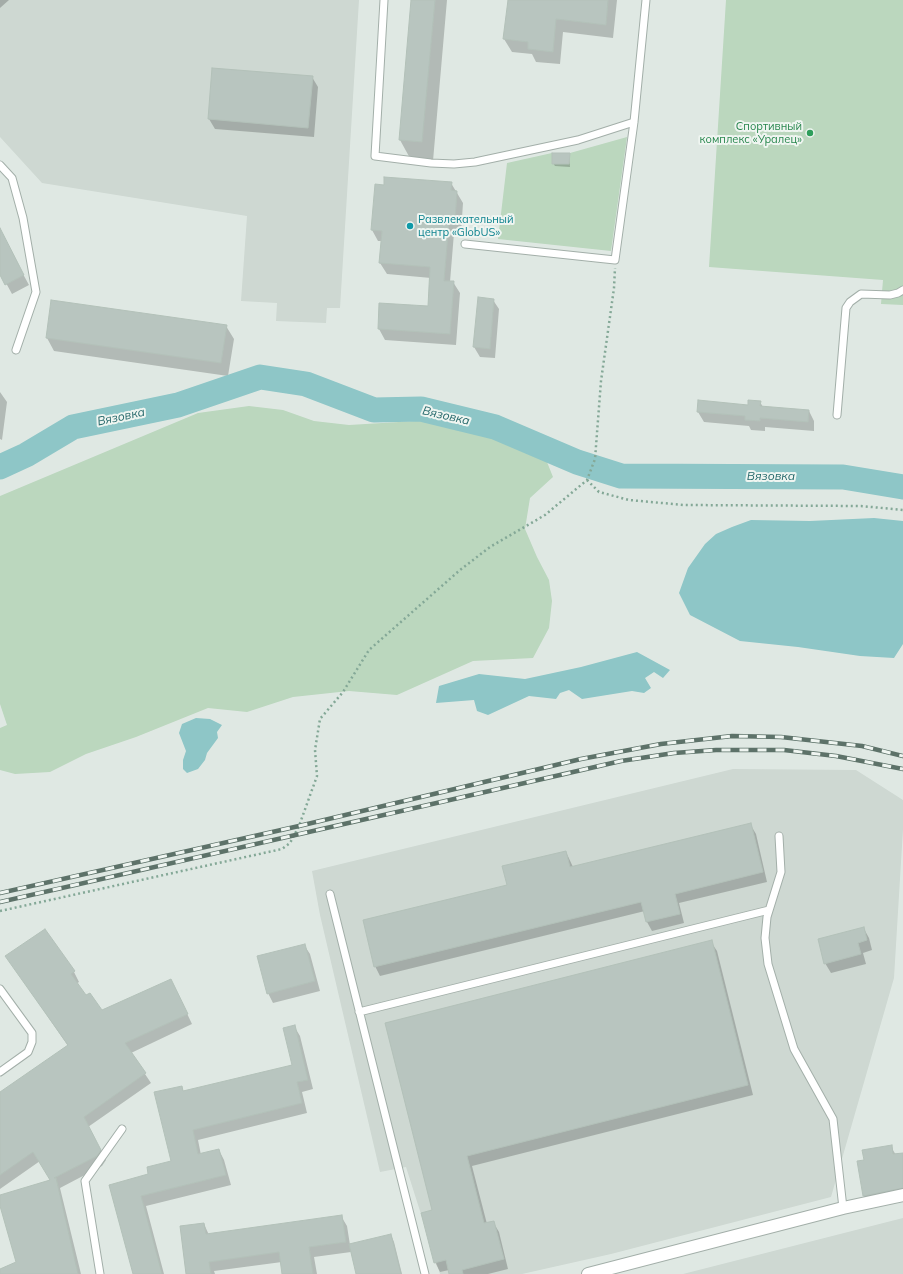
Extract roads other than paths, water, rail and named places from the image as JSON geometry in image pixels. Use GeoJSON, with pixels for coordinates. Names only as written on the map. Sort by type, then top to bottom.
{"type":"FeatureCollection","features":[{"type":"Feature","properties":{"kind":"street"},"geometry":{"type":"LineString","coordinates":[[588,1274],[843,1208],[903,1195]]}},
{"type":"Feature","properties":{"kind":"lane"},"geometry":{"type":"LineString","coordinates":[[384,0],[375,156],[431,163],[454,164],[475,162],[578,140],[634,122]]}},
{"type":"Feature","properties":{"kind":"lane"},"geometry":{"type":"LineString","coordinates":[[465,244],[615,260],[634,122],[646,0]]}},
{"type":"Feature","properties":{"kind":"lane"},"geometry":{"type":"LineString","coordinates":[[0,165],[12,178],[23,218],[36,292],[16,350]]}},
{"type":"Feature","properties":{"kind":"lane"},"geometry":{"type":"LineString","coordinates":[[836,415],[846,308],[850,302],[861,294],[890,295],[903,290]]}},
{"type":"Feature","properties":{"kind":"lane"},"geometry":{"type":"LineString","coordinates":[[779,836],[781,872],[769,910],[765,938],[768,964],[794,1049],[833,1119],[843,1208]]}},
{"type":"Feature","properties":{"kind":"lane"},"geometry":{"type":"LineString","coordinates":[[330,894],[425,1274]]}},
{"type":"Feature","properties":{"kind":"lane"},"geometry":{"type":"LineString","coordinates":[[359,1012],[769,910]]}},
{"type":"Feature","properties":{"kind":"lane"},"geometry":{"type":"LineString","coordinates":[[0,989],[32,1033],[32,1042],[28,1052],[0,1072]]}},
{"type":"Feature","properties":{"kind":"lane"},"geometry":{"type":"LineString","coordinates":[[100,1274],[85,1181],[122,1129]]}},
{"type":"Feature","properties":{"kind":"water"},"geometry":{"type":"Polygon","coordinates":[[[874,518],[903,521],[903,644],[894,658],[860,656],[798,647],[740,641],[690,615],[679,593],[688,568],[705,544],[716,534],[732,527],[751,520],[810,521],[874,518]]]}},
{"type":"Feature","properties":{"kind":"water"},"geometry":{"type":"Polygon","coordinates":[[[637,652],[670,670],[663,678],[654,672],[645,678],[651,688],[644,693],[632,691],[582,699],[569,690],[560,693],[556,699],[529,696],[488,715],[477,711],[474,700],[436,703],[439,686],[479,674],[525,679],[581,667],[637,652]]]}},
{"type":"Feature","properties":{"kind":"water"},"geometry":{"type":"Polygon","coordinates":[[[196,718],[210,719],[222,725],[217,732],[218,738],[207,753],[205,760],[198,769],[187,773],[183,769],[183,760],[186,751],[179,733],[182,724],[196,718]]]}},
{"type":"Feature","properties":{"kind":"waterway","name":"Вязовка"},"geometry":{"type":"LineString","coordinates":[[0,467],[26,455],[73,427],[178,405],[260,377],[306,384],[374,410],[421,409],[495,427],[577,462],[621,476],[843,477],[903,487]]}},
{"type":"Feature","properties":{"kind":"railway"},"geometry":{"type":"LineString","coordinates":[[0,893],[299,826],[581,759],[661,744],[732,736],[781,737],[862,746],[903,756]]}},
{"type":"Feature","properties":{"kind":"railway"},"geometry":{"type":"LineString","coordinates":[[0,902],[621,761],[674,753],[716,750],[784,750],[836,756],[903,769]]}},
{"type":"Feature","properties":{"kind":"place","name":"Спортивный комплекс «Уралец»"},"geometry":{"type":"Point","coordinates":[810,133]}},
{"type":"Feature","properties":{"kind":"place","name":"Развлекательный центр «GlobUS»"},"geometry":{"type":"Point","coordinates":[410,226]}}]}
